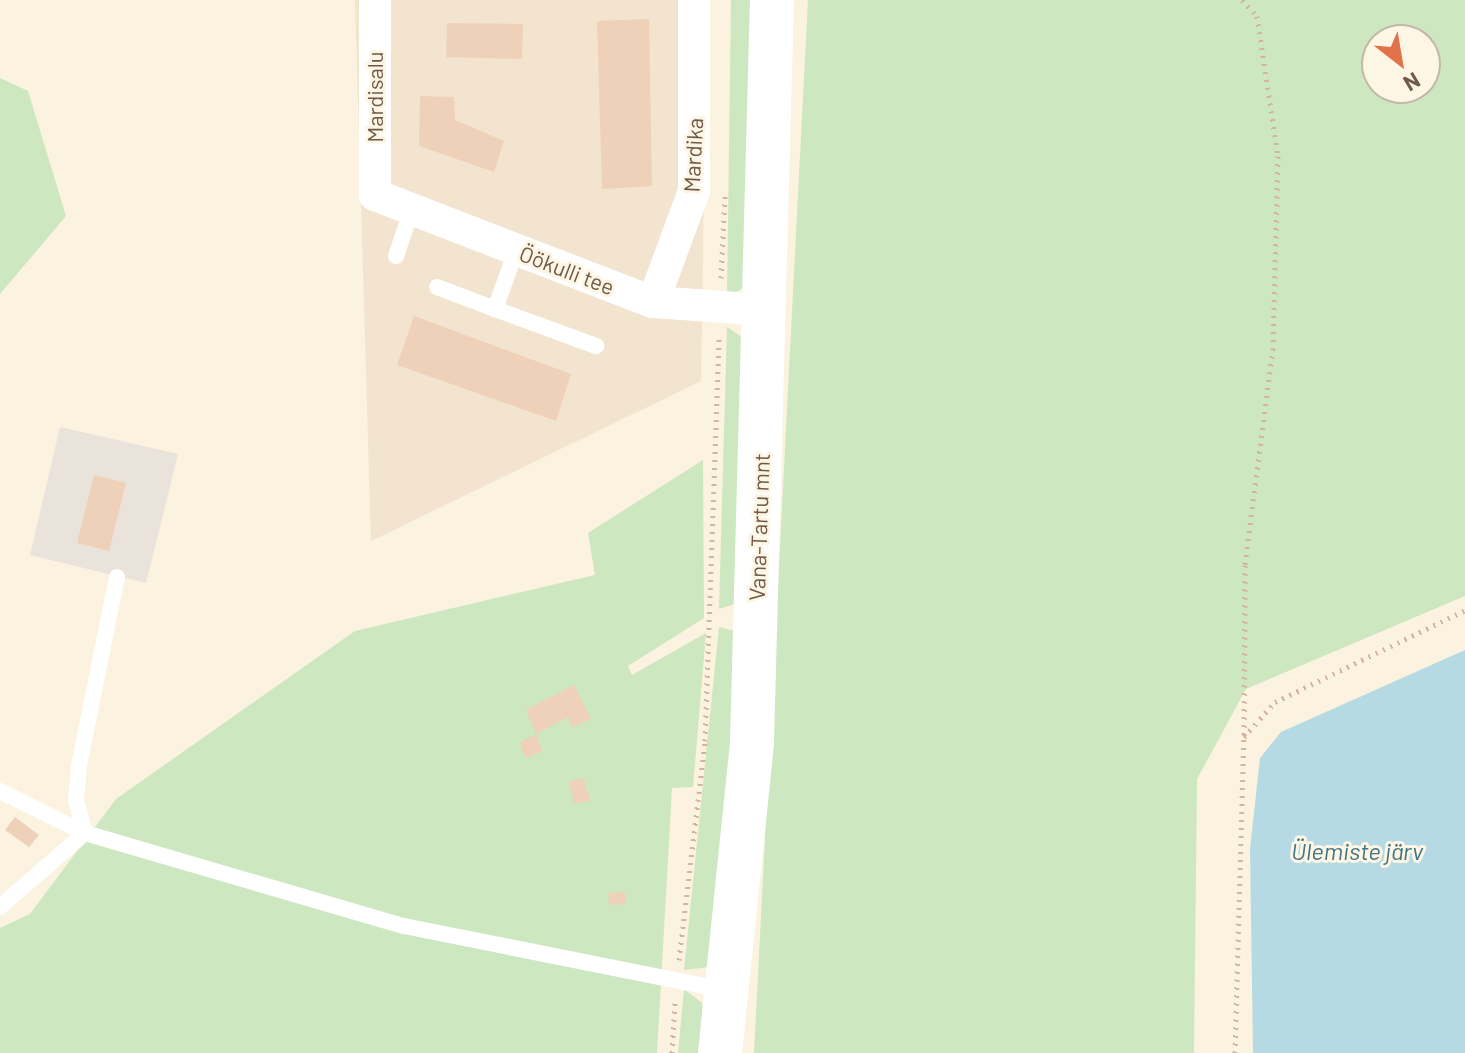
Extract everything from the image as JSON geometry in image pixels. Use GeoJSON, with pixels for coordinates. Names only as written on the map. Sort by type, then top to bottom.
{"type":"FeatureCollection","features":[{"type":"Feature","properties":{"kind":"street","name":"Mardisalu"},"geometry":{"type":"LineString","coordinates":[[375,0],[375,195]]}},
{"type":"Feature","properties":{"kind":"street","name":"Mardika"},"geometry":{"type":"LineString","coordinates":[[653,302],[694,191],[694,0]]}},
{"type":"Feature","properties":{"kind":"street","name":"Vana-Tartu mnt"},"geometry":{"type":"LineString","coordinates":[[720,1053],[752,742],[772,0]]}},
{"type":"Feature","properties":{"kind":"street","name":"Öökulli tee"},"geometry":{"type":"LineString","coordinates":[[375,195],[653,302],[766,310]]}},
{"type":"Feature","properties":{"kind":"lane"},"geometry":{"type":"LineString","coordinates":[[396,256],[412,209]]}},
{"type":"Feature","properties":{"kind":"lane"},"geometry":{"type":"LineString","coordinates":[[495,309],[516,251]]}},
{"type":"Feature","properties":{"kind":"lane"},"geometry":{"type":"LineString","coordinates":[[437,287],[596,346]]}},
{"type":"Feature","properties":{"kind":"lane"},"geometry":{"type":"LineString","coordinates":[[85,833],[76,800],[79,766],[117,577]]}},
{"type":"Feature","properties":{"kind":"lane"},"geometry":{"type":"LineString","coordinates":[[0,791],[85,833],[404,926],[726,990]]}},
{"type":"Feature","properties":{"kind":"lane"},"geometry":{"type":"LineString","coordinates":[[0,907],[85,833]]}},
{"type":"Feature","properties":{"kind":"path"},"geometry":{"type":"LineString","coordinates":[[1235,1053],[1244,737],[1245,565],[1273,348],[1278,156],[1257,16],[1242,0]]}},
{"type":"Feature","properties":{"kind":"path"},"geometry":{"type":"LineString","coordinates":[[672,1053],[677,978],[705,741],[719,324]]}},
{"type":"Feature","properties":{"kind":"path"},"geometry":{"type":"LineString","coordinates":[[1244,737],[1275,702],[1465,610]]}},
{"type":"Feature","properties":{"kind":"shaded area"},"geometry":{"type":"Polygon","coordinates":[[[355,0],[707,0],[701,381],[371,541],[355,0]]]}},
{"type":"Feature","properties":{"kind":"shaded area"},"geometry":{"type":"Polygon","coordinates":[[[60,427],[178,454],[146,583],[30,555],[60,427]]]}},
{"type":"Feature","properties":{"kind":"green space"},"geometry":{"type":"Polygon","coordinates":[[[731,0],[756,0],[748,285],[727,297],[731,0]]]}},
{"type":"Feature","properties":{"kind":"green space"},"geometry":{"type":"Polygon","coordinates":[[[808,0],[1465,0],[1465,596],[1246,689],[1197,779],[1194,1053],[754,1053],[808,0]]]}},
{"type":"Feature","properties":{"kind":"green space"},"geometry":{"type":"Polygon","coordinates":[[[0,78],[28,91],[66,216],[0,294],[0,78]]]}},
{"type":"Feature","properties":{"kind":"green space"},"geometry":{"type":"Polygon","coordinates":[[[727,327],[742,337],[735,604],[719,609],[727,327]]]}},
{"type":"Feature","properties":{"kind":"green space"},"geometry":{"type":"Polygon","coordinates":[[[703,460],[704,618],[628,666],[632,675],[706,633],[693,787],[672,788],[657,1053],[0,1053],[0,928],[30,914],[116,799],[355,631],[595,575],[588,533],[703,460]]]}},
{"type":"Feature","properties":{"kind":"green space"},"geometry":{"type":"Polygon","coordinates":[[[719,627],[735,631],[740,646],[709,967],[684,970],[719,627]]]}},
{"type":"Feature","properties":{"kind":"green space"},"geometry":{"type":"Polygon","coordinates":[[[684,989],[702,1003],[705,1053],[678,1053],[684,989]]]}},
{"type":"Feature","properties":{"kind":"water","name":"Ülemiste järv"},"geometry":{"type":"Polygon","coordinates":[[[1465,650],[1465,1053],[1253,1053],[1250,849],[1260,758],[1281,732],[1465,650]]]}},
{"type":"Feature","properties":{"kind":"building"},"geometry":{"type":"Polygon","coordinates":[[[649,19],[652,186],[602,189],[597,21],[649,19]]]}},
{"type":"Feature","properties":{"kind":"building"},"geometry":{"type":"Polygon","coordinates":[[[447,23],[523,24],[522,59],[446,57],[447,23]]]}},
{"type":"Feature","properties":{"kind":"building"},"geometry":{"type":"Polygon","coordinates":[[[420,96],[454,97],[455,120],[504,141],[494,172],[419,146],[420,96]]]}},
{"type":"Feature","properties":{"kind":"building"},"geometry":{"type":"Polygon","coordinates":[[[414,316],[571,374],[556,421],[397,365],[414,316]]]}},
{"type":"Feature","properties":{"kind":"building"},"geometry":{"type":"Polygon","coordinates":[[[94,475],[126,483],[109,551],[77,543],[94,475]]]}},
{"type":"Feature","properties":{"kind":"building"},"geometry":{"type":"Polygon","coordinates":[[[574,685],[591,719],[571,728],[568,717],[536,734],[526,710],[574,685]]]}},
{"type":"Feature","properties":{"kind":"building"},"geometry":{"type":"Polygon","coordinates":[[[536,734],[542,751],[526,758],[519,743],[536,734]]]}},
{"type":"Feature","properties":{"kind":"building"},"geometry":{"type":"Polygon","coordinates":[[[584,778],[590,801],[574,804],[569,781],[584,778]]]}},
{"type":"Feature","properties":{"kind":"building"},"geometry":{"type":"Polygon","coordinates":[[[15,817],[39,835],[29,847],[5,830],[15,817]]]}},
{"type":"Feature","properties":{"kind":"building"},"geometry":{"type":"Polygon","coordinates":[[[625,892],[625,904],[609,905],[608,893],[625,892]]]}}]}
